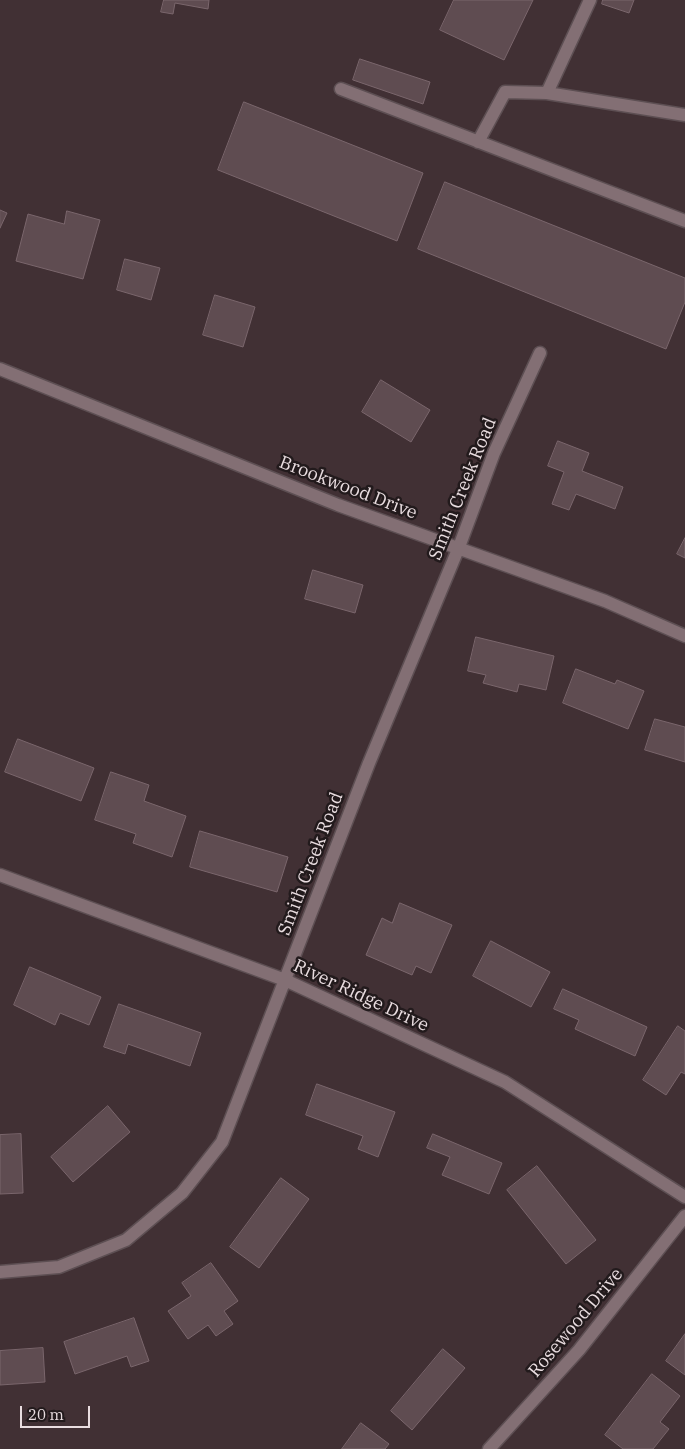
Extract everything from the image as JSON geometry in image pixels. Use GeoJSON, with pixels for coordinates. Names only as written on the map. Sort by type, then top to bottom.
{"type":"FeatureCollection","features":[{"type":"Feature","properties":{"kind":"street"},"geometry":{"type":"LineString","coordinates":[[547,93],[590,0]]}},
{"type":"Feature","properties":{"kind":"street"},"geometry":{"type":"LineString","coordinates":[[341,89],[685,220]]}},
{"type":"Feature","properties":{"kind":"street"},"geometry":{"type":"LineString","coordinates":[[478,142],[505,92],[547,93],[685,115]]}},
{"type":"Feature","properties":{"kind":"street","name":"Smith Creek Road"},"geometry":{"type":"LineString","coordinates":[[0,1272],[60,1267],[126,1240],[182,1193],[222,1142],[369,763],[459,547],[494,453],[540,353]]}},
{"type":"Feature","properties":{"kind":"street","name":"Brookwood Drive"},"geometry":{"type":"LineString","coordinates":[[0,369],[338,505],[605,601],[685,636]]}},
{"type":"Feature","properties":{"kind":"street","name":"River Ridge Drive"},"geometry":{"type":"LineString","coordinates":[[0,875],[285,980],[505,1082],[685,1197]]}},
{"type":"Feature","properties":{"kind":"street","name":"Rosewood Drive"},"geometry":{"type":"LineString","coordinates":[[489,1449],[580,1350],[685,1216]]}},
{"type":"Feature","properties":{"kind":"building"},"geometry":{"type":"Polygon","coordinates":[[[164,0],[209,0],[208,9],[175,3],[173,14],[161,12],[164,0]]]}},
{"type":"Feature","properties":{"kind":"building"},"geometry":{"type":"Polygon","coordinates":[[[454,0],[533,0],[504,60],[440,30],[454,0]]]}},
{"type":"Feature","properties":{"kind":"building"},"geometry":{"type":"Polygon","coordinates":[[[603,0],[634,0],[629,13],[602,4],[603,0]]]}},
{"type":"Feature","properties":{"kind":"building"},"geometry":{"type":"Polygon","coordinates":[[[360,59],[430,82],[423,104],[353,80],[360,59]]]}},
{"type":"Feature","properties":{"kind":"building"},"geometry":{"type":"Polygon","coordinates":[[[244,102],[423,173],[397,241],[218,170],[244,102]]]}},
{"type":"Feature","properties":{"kind":"building"},"geometry":{"type":"Polygon","coordinates":[[[445,182],[685,278],[685,302],[666,349],[418,249],[445,182]]]}},
{"type":"Feature","properties":{"kind":"building"},"geometry":{"type":"Polygon","coordinates":[[[0,210],[7,213],[0,228],[0,210]]]}},
{"type":"Feature","properties":{"kind":"building"},"geometry":{"type":"Polygon","coordinates":[[[67,211],[100,220],[83,279],[16,261],[28,214],[64,224],[67,211]]]}},
{"type":"Feature","properties":{"kind":"building"},"geometry":{"type":"Polygon","coordinates":[[[125,259],[160,268],[151,300],[117,290],[125,259]]]}},
{"type":"Feature","properties":{"kind":"building"},"geometry":{"type":"Polygon","coordinates":[[[215,295],[255,307],[243,347],[203,335],[215,295]]]}},
{"type":"Feature","properties":{"kind":"building"},"geometry":{"type":"Polygon","coordinates":[[[381,380],[430,410],[411,442],[362,412],[381,380]]]}},
{"type":"Feature","properties":{"kind":"building"},"geometry":{"type":"Polygon","coordinates":[[[558,441],[589,453],[582,471],[623,487],[615,509],[576,494],[569,510],[552,504],[564,472],[548,466],[558,441]]]}},
{"type":"Feature","properties":{"kind":"building"},"geometry":{"type":"Polygon","coordinates":[[[685,538],[685,558],[677,554],[685,538]]]}},
{"type":"Feature","properties":{"kind":"building"},"geometry":{"type":"Polygon","coordinates":[[[313,570],[363,585],[355,613],[305,599],[313,570]]]}},
{"type":"Feature","properties":{"kind":"building"},"geometry":{"type":"Polygon","coordinates":[[[476,637],[554,656],[546,690],[519,684],[517,692],[483,683],[486,675],[468,671],[476,637]]]}},
{"type":"Feature","properties":{"kind":"building"},"geometry":{"type":"Polygon","coordinates":[[[576,669],[615,684],[617,680],[644,691],[628,729],[563,703],[576,669]]]}},
{"type":"Feature","properties":{"kind":"building"},"geometry":{"type":"Polygon","coordinates":[[[655,719],[685,727],[685,762],[645,750],[655,719]]]}},
{"type":"Feature","properties":{"kind":"building"},"geometry":{"type":"Polygon","coordinates":[[[18,739],[94,768],[81,801],[5,772],[18,739]]]}},
{"type":"Feature","properties":{"kind":"building"},"geometry":{"type":"Polygon","coordinates":[[[111,772],[149,785],[144,801],[186,816],[172,857],[133,843],[136,834],[95,820],[111,772]]]}},
{"type":"Feature","properties":{"kind":"building"},"geometry":{"type":"Polygon","coordinates":[[[200,831],[288,857],[277,892],[190,867],[200,831]]]}},
{"type":"Feature","properties":{"kind":"building"},"geometry":{"type":"Polygon","coordinates":[[[400,903],[452,925],[431,973],[416,966],[412,975],[366,955],[382,918],[392,923],[400,903]]]}},
{"type":"Feature","properties":{"kind":"building"},"geometry":{"type":"Polygon","coordinates":[[[491,941],[550,972],[531,1007],[473,976],[491,941]]]}},
{"type":"Feature","properties":{"kind":"building"},"geometry":{"type":"Polygon","coordinates":[[[30,967],[101,997],[89,1025],[60,1013],[55,1025],[14,1005],[30,967]]]}},
{"type":"Feature","properties":{"kind":"building"},"geometry":{"type":"Polygon","coordinates":[[[563,989],[647,1027],[635,1056],[575,1029],[579,1020],[554,1009],[563,989]]]}},
{"type":"Feature","properties":{"kind":"building"},"geometry":{"type":"Polygon","coordinates":[[[119,1004],[201,1033],[190,1066],[128,1044],[125,1054],[104,1047],[119,1004]]]}},
{"type":"Feature","properties":{"kind":"building"},"geometry":{"type":"Polygon","coordinates":[[[678,1026],[685,1031],[685,1074],[681,1072],[666,1095],[643,1080],[678,1026]]]}},
{"type":"Feature","properties":{"kind":"building"},"geometry":{"type":"Polygon","coordinates":[[[317,1084],[395,1112],[378,1157],[358,1149],[363,1136],[306,1115],[317,1084]]]}},
{"type":"Feature","properties":{"kind":"building"},"geometry":{"type":"Polygon","coordinates":[[[108,1106],[130,1132],[73,1182],[51,1157],[108,1106]]]}},
{"type":"Feature","properties":{"kind":"building"},"geometry":{"type":"Polygon","coordinates":[[[21,1134],[23,1193],[0,1194],[0,1135],[21,1134]]]}},
{"type":"Feature","properties":{"kind":"building"},"geometry":{"type":"Polygon","coordinates":[[[433,1134],[502,1163],[489,1194],[442,1175],[450,1157],[427,1148],[433,1134]]]}},
{"type":"Feature","properties":{"kind":"building"},"geometry":{"type":"Polygon","coordinates":[[[537,1166],[596,1240],[566,1264],[507,1190],[537,1166]]]}},
{"type":"Feature","properties":{"kind":"building"},"geometry":{"type":"Polygon","coordinates":[[[281,1178],[309,1199],[259,1268],[230,1247],[281,1178]]]}},
{"type":"Feature","properties":{"kind":"building"},"geometry":{"type":"Polygon","coordinates":[[[211,1263],[238,1301],[224,1311],[233,1324],[216,1336],[208,1325],[188,1339],[168,1311],[191,1296],[182,1283],[211,1263]]]}},
{"type":"Feature","properties":{"kind":"building"},"geometry":{"type":"Polygon","coordinates":[[[134,1318],[149,1361],[131,1367],[127,1356],[75,1374],[64,1342],[134,1318]]]}},
{"type":"Feature","properties":{"kind":"building"},"geometry":{"type":"Polygon","coordinates":[[[685,1334],[685,1375],[666,1361],[685,1334]]]}},
{"type":"Feature","properties":{"kind":"building"},"geometry":{"type":"Polygon","coordinates":[[[43,1348],[45,1382],[0,1385],[0,1351],[43,1348]]]}},
{"type":"Feature","properties":{"kind":"building"},"geometry":{"type":"Polygon","coordinates":[[[443,1349],[465,1368],[412,1430],[391,1411],[443,1349]]]}},
{"type":"Feature","properties":{"kind":"building"},"geometry":{"type":"Polygon","coordinates":[[[652,1374],[680,1396],[660,1422],[669,1429],[653,1449],[623,1449],[605,1435],[652,1374]]]}},
{"type":"Feature","properties":{"kind":"building"},"geometry":{"type":"Polygon","coordinates":[[[361,1423],[389,1444],[385,1449],[342,1449],[361,1423]]]}}]}
